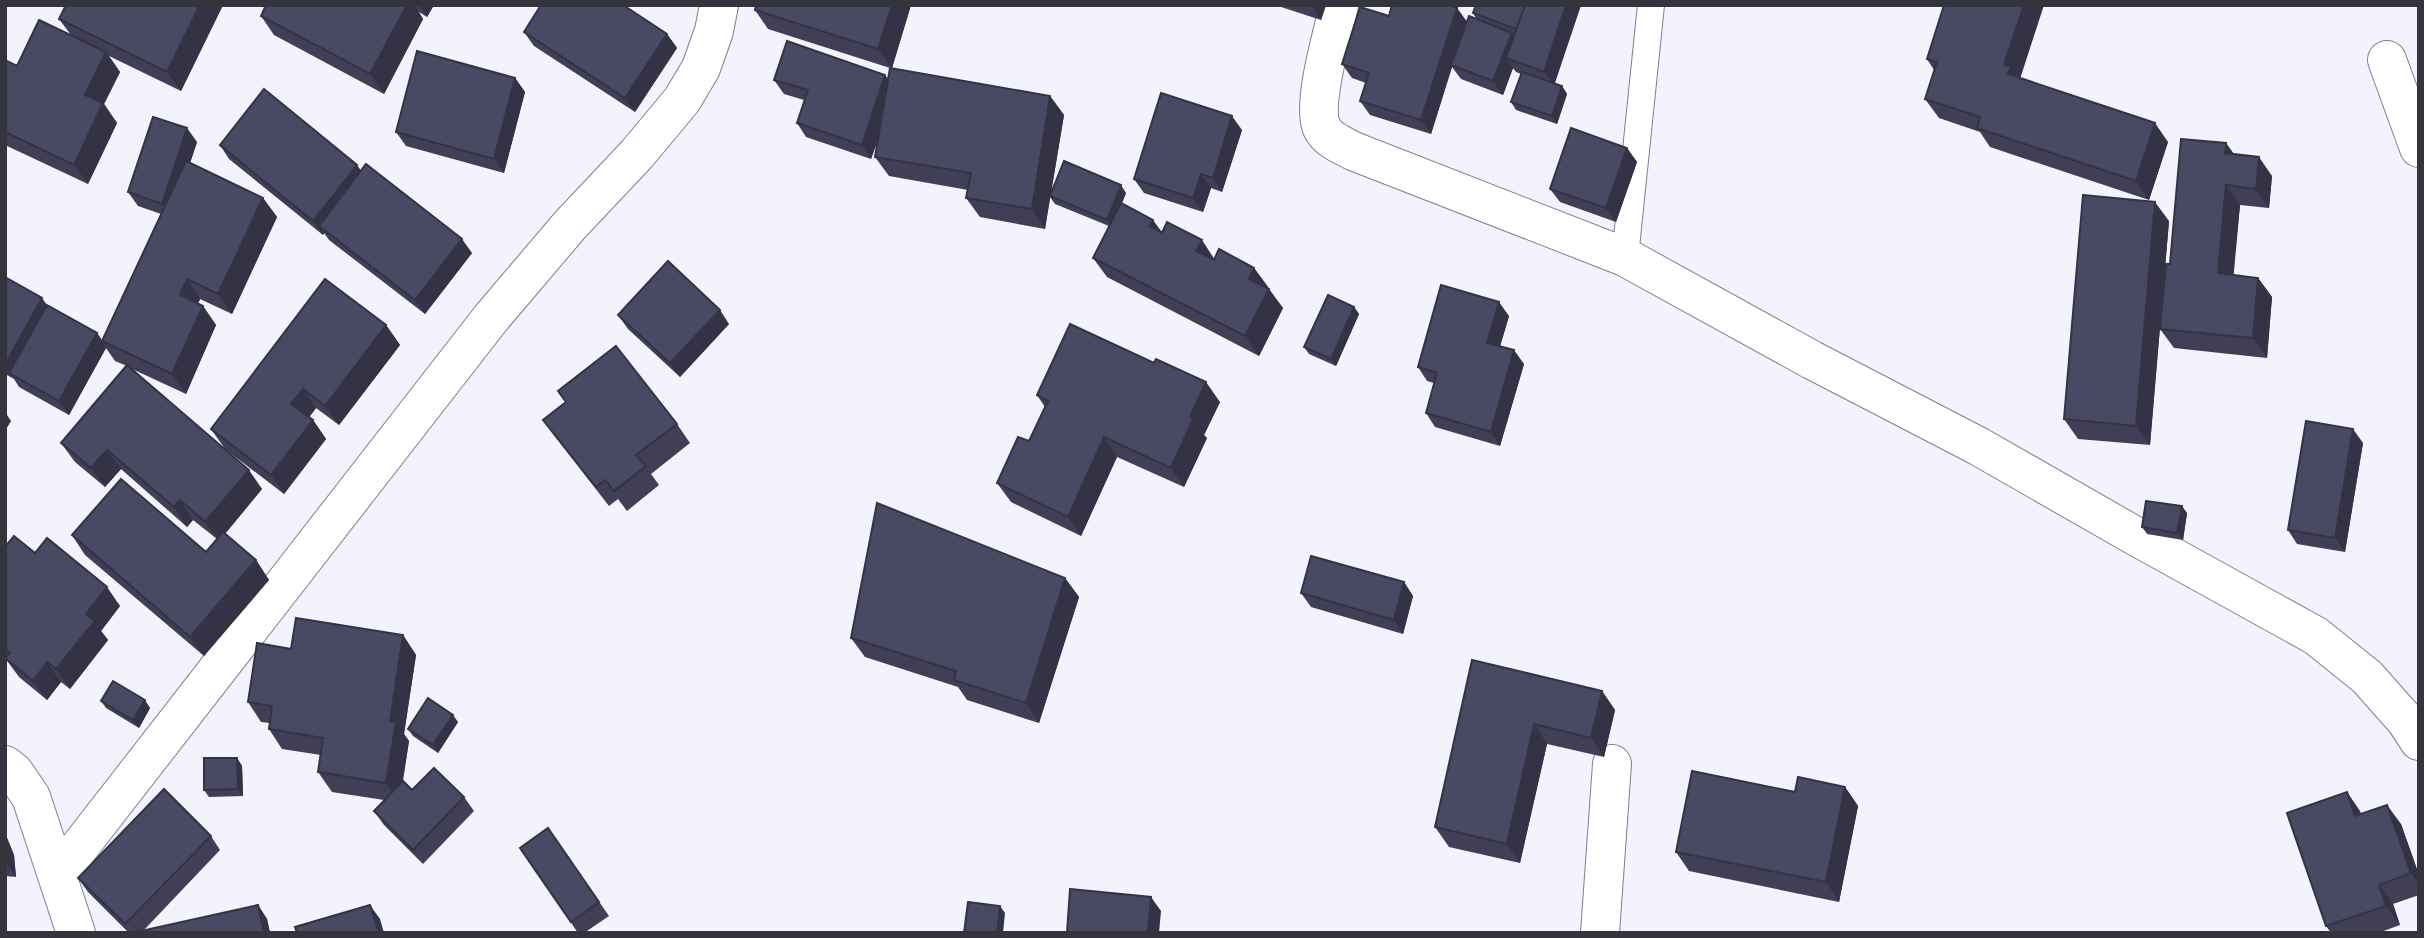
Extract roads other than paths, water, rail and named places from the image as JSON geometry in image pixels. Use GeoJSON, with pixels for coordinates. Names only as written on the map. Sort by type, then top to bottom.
{"type":"FeatureCollection","features":[{"type":"Feature","properties":{"kind":"street"},"geometry":{"type":"LineString","coordinates":[[57,876],[491,318],[682,100],[701,68],[715,31],[719,5]]}},
{"type":"Feature","properties":{"kind":"street"},"geometry":{"type":"LineString","coordinates":[[1339,5],[1319,106],[1323,129],[1333,140],[1625,257],[1812,360],[1978,446],[2316,636],[2367,677],[2406,721],[2419,741]]}},
{"type":"Feature","properties":{"kind":"street"},"geometry":{"type":"LineString","coordinates":[[2387,60],[2419,148]]}},
{"type":"Feature","properties":{"kind":"street"},"geometry":{"type":"LineString","coordinates":[[1600,933],[1612,764]]}},
{"type":"Feature","properties":{"kind":"street"},"geometry":{"type":"LineString","coordinates":[[5,765],[15,772],[32,797],[76,933]]}},
{"type":"Feature","properties":{"kind":"lane"},"geometry":{"type":"LineString","coordinates":[[1625,257],[1651,5]]}}]}
